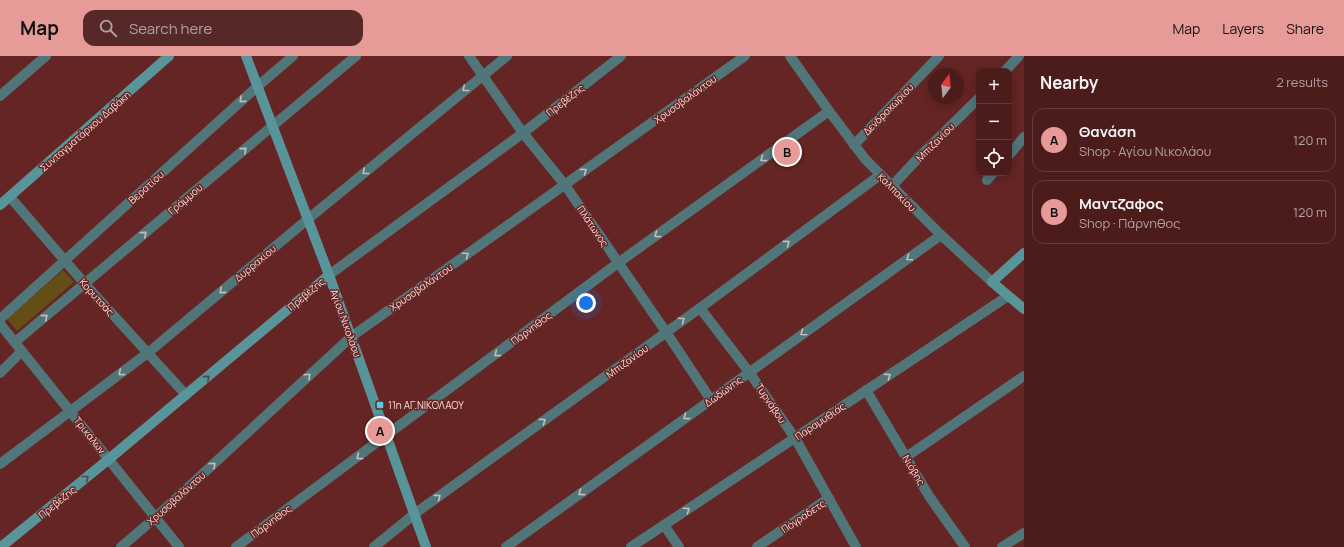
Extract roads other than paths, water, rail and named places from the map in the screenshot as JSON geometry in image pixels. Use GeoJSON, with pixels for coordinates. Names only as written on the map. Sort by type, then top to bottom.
{"type":"FeatureCollection","features":[{"type":"Feature","properties":{"kind":"street"},"geometry":{"type":"LineString","coordinates":[[0,96],[46,56]]}},
{"type":"Feature","properties":{"kind":"street","name":"Συνταγματάρχου Δαβάκη"},"geometry":{"type":"LineString","coordinates":[[0,205],[169,56]]}},
{"type":"Feature","properties":{"kind":"street","name":"Αγίου Νικολάου"},"geometry":{"type":"LineString","coordinates":[[246,56],[308,219],[426,547]]}},
{"type":"Feature","properties":{"kind":"street","name":"Βερατίου"},"geometry":{"type":"LineString","coordinates":[[0,319],[293,56]]}},
{"type":"Feature","properties":{"kind":"street","name":"Γράμμου"},"geometry":{"type":"LineString","coordinates":[[15,342],[356,56]]}},
{"type":"Feature","properties":{"kind":"street","name":"Πλάτωνος"},"geometry":{"type":"LineString","coordinates":[[469,56],[522,133],[565,185],[711,400]]}},
{"type":"Feature","properties":{"kind":"street","name":"Δυρραχίου"},"geometry":{"type":"LineString","coordinates":[[0,464],[149,352],[482,75],[507,56]]}},
{"type":"Feature","properties":{"kind":"street","name":"Πρεβέζης"},"geometry":{"type":"LineString","coordinates":[[1,547],[109,460],[328,275],[522,133],[621,56]]}},
{"type":"Feature","properties":{"kind":"street","name":"Χρυσοβαλάντου"},"geometry":{"type":"LineString","coordinates":[[122,547],[351,337],[745,56]]}},
{"type":"Feature","properties":{"kind":"street","name":"Καλπακίου"},"geometry":{"type":"LineString","coordinates":[[790,56],[828,112],[880,175],[941,235],[1024,309]]}},
{"type":"Feature","properties":{"kind":"street","name":"Δενδροχωρίου"},"geometry":{"type":"LineString","coordinates":[[854,145],[940,56]]}},
{"type":"Feature","properties":{"kind":"street"},"geometry":{"type":"LineString","coordinates":[[1008,68],[1019,56]]}},
{"type":"Feature","properties":{"kind":"street","name":"Μπιζανίου"},"geometry":{"type":"LineString","coordinates":[[892,186],[976,101]]}},
{"type":"Feature","properties":{"kind":"street","name":"Πάρνηθος"},"geometry":{"type":"LineString","coordinates":[[236,547],[618,263],[828,112]]}},
{"type":"Feature","properties":{"kind":"street"},"geometry":{"type":"LineString","coordinates":[[1012,151],[1024,137]]}},
{"type":"Feature","properties":{"kind":"street","name":"Μπιζανίου"},"geometry":{"type":"LineString","coordinates":[[374,547],[414,514],[700,308],[880,175]]}},
{"type":"Feature","properties":{"kind":"street","name":"Κορυτσάς"},"geometry":{"type":"LineString","coordinates":[[10,196],[85,284],[149,352],[186,395]]}},
{"type":"Feature","properties":{"kind":"street","name":"Δωδώνης"},"geometry":{"type":"LineString","coordinates":[[506,547],[941,235]]}},
{"type":"Feature","properties":{"kind":"street"},"geometry":{"type":"LineString","coordinates":[[992,282],[1024,253]]}},
{"type":"Feature","properties":{"kind":"street","name":"Παραμυθιάς"},"geometry":{"type":"LineString","coordinates":[[631,547],[1008,296]]}},
{"type":"Feature","properties":{"kind":"street","name":"Τυρνάβου"},"geometry":{"type":"LineString","coordinates":[[700,308],[749,372],[795,438],[856,547]]}},
{"type":"Feature","properties":{"kind":"street","name":"Τρικάλων"},"geometry":{"type":"LineString","coordinates":[[0,324],[179,547]]}},
{"type":"Feature","properties":{"kind":"street"},"geometry":{"type":"LineString","coordinates":[[0,373],[22,351]]}},
{"type":"Feature","properties":{"kind":"street"},"geometry":{"type":"LineString","coordinates":[[906,456],[1024,376]]}},
{"type":"Feature","properties":{"kind":"street","name":"Νιόβης"},"geometry":{"type":"LineString","coordinates":[[866,390],[929,496],[965,547]]}},
{"type":"Feature","properties":{"kind":"street","name":"Πόγραδετς"},"geometry":{"type":"LineString","coordinates":[[756,547],[829,498]]}},
{"type":"Feature","properties":{"kind":"street"},"geometry":{"type":"LineString","coordinates":[[664,525],[679,547]]}},
{"type":"Feature","properties":{"kind":"street"},"geometry":{"type":"LineString","coordinates":[[1002,547],[1024,533]]}},
{"type":"Feature","properties":{"kind":"place","name":"Μαντζαφος"},"geometry":{"type":"Point","coordinates":[787,152]}},
{"type":"Feature","properties":{"kind":"place","name":"11η ΑΓ.ΝΙΚΟΛΑΟΥ"},"geometry":{"type":"Point","coordinates":[380,405]}},
{"type":"Feature","properties":{"kind":"place","name":"Θανάση"},"geometry":{"type":"Point","coordinates":[380,431]}}]}
